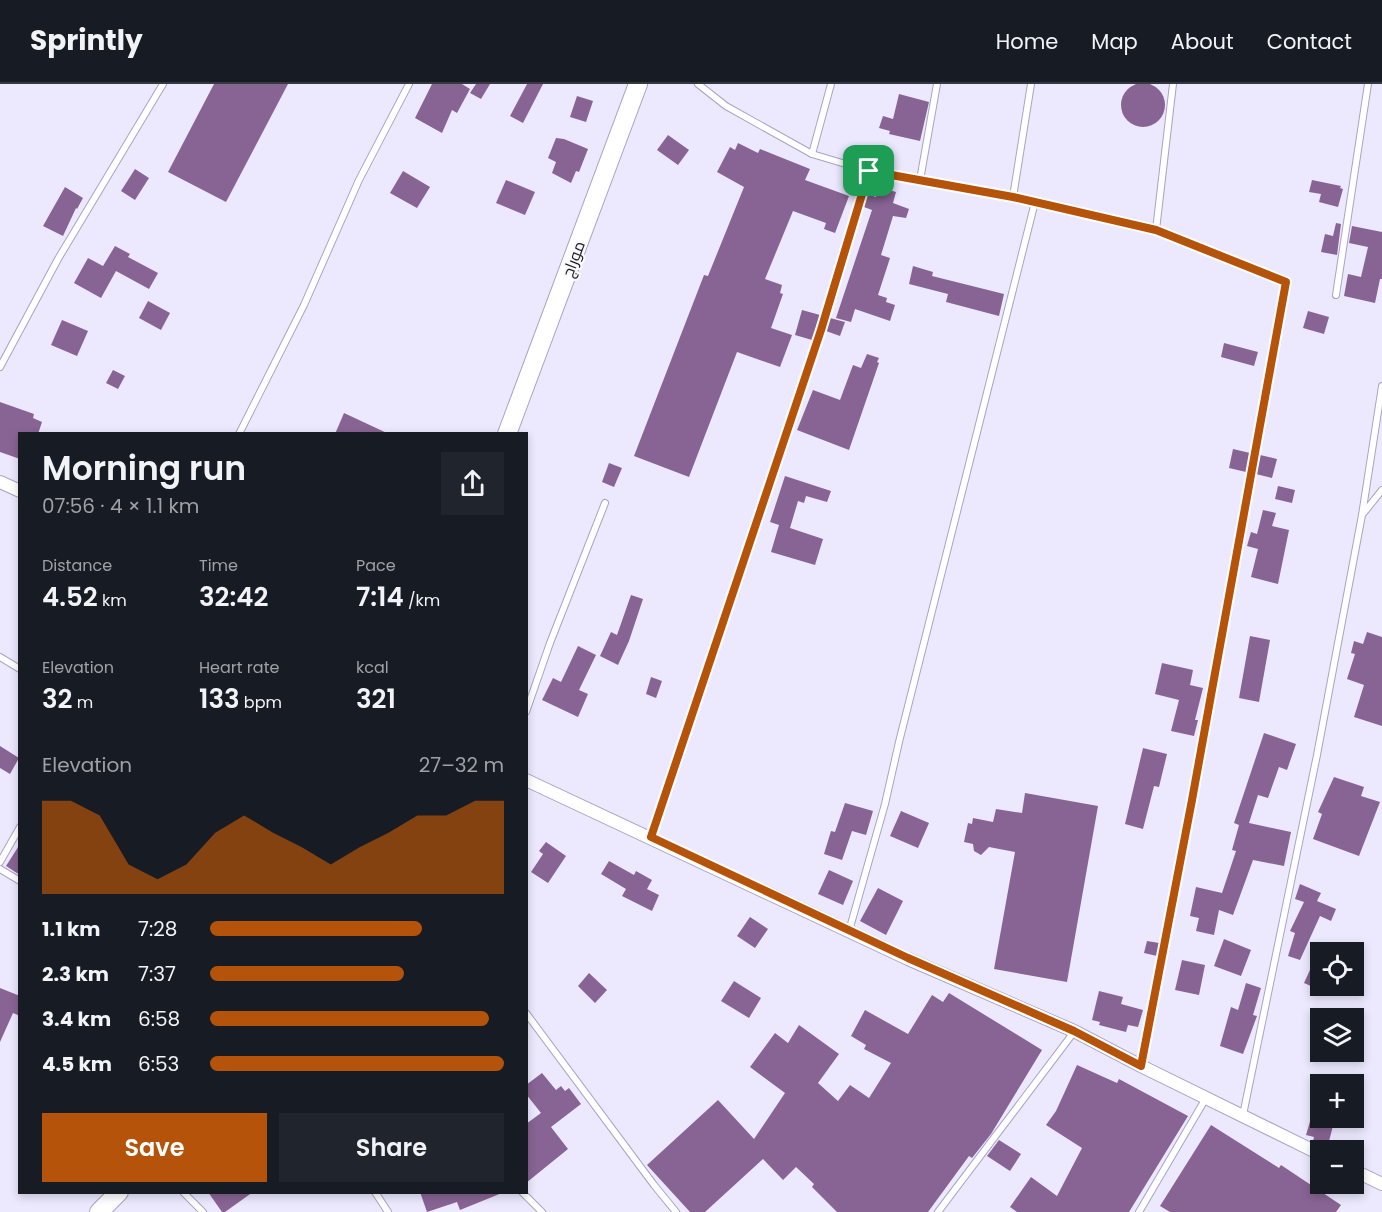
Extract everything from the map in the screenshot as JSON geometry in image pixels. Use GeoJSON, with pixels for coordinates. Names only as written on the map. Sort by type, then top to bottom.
{"type":"FeatureCollection","features":[{"type":"Feature","properties":{"kind":"main road","name":"موراج"},"geometry":{"type":"LineString","coordinates":[[508,432],[638,84]]}},
{"type":"Feature","properties":{"kind":"main road"},"geometry":{"type":"LineString","coordinates":[[99,1212],[117,1194]]}},
{"type":"Feature","properties":{"kind":"street"},"geometry":{"type":"LineString","coordinates":[[0,482],[18,490]]}},
{"type":"Feature","properties":{"kind":"street"},"geometry":{"type":"LineString","coordinates":[[528,781],[849,931],[1074,1031],[1310,1149]]}},
{"type":"Feature","properties":{"kind":"street"},"geometry":{"type":"LineString","coordinates":[[1364,1175],[1382,1184]]}},
{"type":"Feature","properties":{"kind":"lane"},"geometry":{"type":"LineString","coordinates":[[0,367],[58,259],[163,84]]}},
{"type":"Feature","properties":{"kind":"lane"},"geometry":{"type":"LineString","coordinates":[[240,432],[304,305],[359,180],[409,84]]}},
{"type":"Feature","properties":{"kind":"lane"},"geometry":{"type":"LineString","coordinates":[[698,84],[726,106],[812,154],[869,171],[1013,197],[1156,230],[1286,282],[1190,811],[1141,1066]]}},
{"type":"Feature","properties":{"kind":"lane"},"geometry":{"type":"LineString","coordinates":[[812,154],[831,84]]}},
{"type":"Feature","properties":{"kind":"lane"},"geometry":{"type":"LineString","coordinates":[[920,180],[937,84]]}},
{"type":"Feature","properties":{"kind":"lane"},"geometry":{"type":"LineString","coordinates":[[1013,197],[1031,84]]}},
{"type":"Feature","properties":{"kind":"lane"},"geometry":{"type":"LineString","coordinates":[[1156,230],[1173,84]]}},
{"type":"Feature","properties":{"kind":"lane"},"geometry":{"type":"LineString","coordinates":[[1336,295],[1368,84]]}},
{"type":"Feature","properties":{"kind":"lane"},"geometry":{"type":"LineString","coordinates":[[651,837],[821,330],[869,171]]}},
{"type":"Feature","properties":{"kind":"lane"},"geometry":{"type":"LineString","coordinates":[[849,931],[885,804],[898,741],[1035,202]]}},
{"type":"Feature","properties":{"kind":"lane"},"geometry":{"type":"LineString","coordinates":[[1243,1116],[1317,755],[1362,515],[1382,386]]}},
{"type":"Feature","properties":{"kind":"lane"},"geometry":{"type":"LineString","coordinates":[[1362,515],[1382,490]]}},
{"type":"Feature","properties":{"kind":"lane"},"geometry":{"type":"LineString","coordinates":[[528,706],[550,643],[605,503]]}},
{"type":"Feature","properties":{"kind":"lane"},"geometry":{"type":"LineString","coordinates":[[0,657],[18,668]]}},
{"type":"Feature","properties":{"kind":"lane"},"geometry":{"type":"LineString","coordinates":[[0,862],[18,830]]}},
{"type":"Feature","properties":{"kind":"lane"},"geometry":{"type":"LineString","coordinates":[[0,869],[18,880]]}},
{"type":"Feature","properties":{"kind":"lane"},"geometry":{"type":"LineString","coordinates":[[528,1016],[676,1212]]}},
{"type":"Feature","properties":{"kind":"lane"},"geometry":{"type":"LineString","coordinates":[[938,1212],[1074,1031]]}},
{"type":"Feature","properties":{"kind":"lane"},"geometry":{"type":"LineString","coordinates":[[1139,1212],[1206,1098]]}},
{"type":"Feature","properties":{"kind":"lane"},"geometry":{"type":"LineString","coordinates":[[185,1194],[203,1212]]}},
{"type":"Feature","properties":{"kind":"lane"},"geometry":{"type":"LineString","coordinates":[[376,1194],[388,1212]]}},
{"type":"Feature","properties":{"kind":"lane"},"geometry":{"type":"LineString","coordinates":[[524,1194],[543,1212]]}},
{"type":"Feature","properties":{"kind":"building"},"geometry":{"type":"Polygon","coordinates":[[[1143,83],[1158,90],[1165,105],[1158,120],[1143,127],[1128,120],[1121,105],[1128,90],[1143,83]]]}},
{"type":"Feature","properties":{"kind":"building"},"geometry":{"type":"Polygon","coordinates":[[[214,84],[288,84],[226,202],[168,172],[214,84]]]}},
{"type":"Feature","properties":{"kind":"building"},"geometry":{"type":"Polygon","coordinates":[[[432,84],[462,84],[470,89],[457,113],[452,110],[442,133],[415,118],[432,84]]]}},
{"type":"Feature","properties":{"kind":"building"},"geometry":{"type":"Polygon","coordinates":[[[476,84],[490,84],[481,99],[470,93],[476,84]]]}},
{"type":"Feature","properties":{"kind":"building"},"geometry":{"type":"Polygon","coordinates":[[[527,84],[543,84],[523,123],[510,116],[527,84]]]}},
{"type":"Feature","properties":{"kind":"building"},"geometry":{"type":"Polygon","coordinates":[[[899,94],[929,102],[920,141],[889,134],[890,131],[879,128],[883,116],[893,119],[899,94]]]}},
{"type":"Feature","properties":{"kind":"building"},"geometry":{"type":"Polygon","coordinates":[[[577,96],[593,101],[586,122],[570,117],[577,96]]]}},
{"type":"Feature","properties":{"kind":"building"},"geometry":{"type":"Polygon","coordinates":[[[668,135],[689,150],[678,165],[657,150],[668,135]]]}},
{"type":"Feature","properties":{"kind":"building"},"geometry":{"type":"Polygon","coordinates":[[[556,138],[588,149],[579,172],[576,171],[571,183],[552,173],[556,162],[548,158],[556,138]]]}},
{"type":"Feature","properties":{"kind":"building"},"geometry":{"type":"Polygon","coordinates":[[[738,143],[758,153],[760,149],[810,169],[805,180],[849,196],[835,233],[824,229],[826,223],[793,211],[765,279],[782,285],[780,293],[783,294],[771,328],[792,335],[780,367],[737,352],[689,477],[634,456],[704,275],[708,276],[744,187],[717,172],[730,147],[735,150],[738,143]]]}},
{"type":"Feature","properties":{"kind":"building"},"geometry":{"type":"Polygon","coordinates":[[[135,169],[149,178],[135,200],[121,191],[135,169]]]}},
{"type":"Feature","properties":{"kind":"building"},"geometry":{"type":"Polygon","coordinates":[[[403,171],[430,187],[417,208],[390,193],[403,171]]]}},
{"type":"Feature","properties":{"kind":"building"},"geometry":{"type":"Polygon","coordinates":[[[506,180],[535,192],[525,215],[496,203],[506,180]]]}},
{"type":"Feature","properties":{"kind":"building"},"geometry":{"type":"Polygon","coordinates":[[[1312,180],[1341,186],[1340,188],[1343,189],[1338,207],[1319,202],[1321,194],[1309,192],[1312,180]]]}},
{"type":"Feature","properties":{"kind":"building"},"geometry":{"type":"Polygon","coordinates":[[[65,187],[83,198],[63,236],[43,226],[65,187]]]}},
{"type":"Feature","properties":{"kind":"building"},"geometry":{"type":"Polygon","coordinates":[[[879,187],[896,192],[893,203],[909,209],[906,218],[893,216],[881,255],[890,258],[878,295],[887,298],[886,302],[895,305],[890,321],[855,309],[851,322],[836,318],[872,210],[864,207],[867,194],[876,197],[879,187]]]}},
{"type":"Feature","properties":{"kind":"building"},"geometry":{"type":"Polygon","coordinates":[[[1336,223],[1341,224],[1337,255],[1321,252],[1325,234],[1333,236],[1336,223]]]}},
{"type":"Feature","properties":{"kind":"building"},"geometry":{"type":"Polygon","coordinates":[[[1352,226],[1382,232],[1382,279],[1380,279],[1375,303],[1344,296],[1348,274],[1361,277],[1368,247],[1349,243],[1352,226]]]}},
{"type":"Feature","properties":{"kind":"building"},"geometry":{"type":"Polygon","coordinates":[[[115,246],[130,254],[128,257],[158,273],[149,289],[116,271],[101,298],[74,283],[88,258],[103,266],[115,246]]]}},
{"type":"Feature","properties":{"kind":"building"},"geometry":{"type":"Polygon","coordinates":[[[913,266],[933,272],[932,276],[1004,294],[999,316],[946,302],[948,294],[909,284],[913,266]]]}},
{"type":"Feature","properties":{"kind":"building"},"geometry":{"type":"Polygon","coordinates":[[[148,301],[170,313],[161,330],[139,318],[148,301]]]}},
{"type":"Feature","properties":{"kind":"building"},"geometry":{"type":"Polygon","coordinates":[[[802,310],[820,315],[812,340],[795,335],[802,310]]]}},
{"type":"Feature","properties":{"kind":"building"},"geometry":{"type":"Polygon","coordinates":[[[1308,311],[1329,317],[1324,334],[1303,328],[1308,311]]]}},
{"type":"Feature","properties":{"kind":"building"},"geometry":{"type":"Polygon","coordinates":[[[830,318],[845,322],[840,336],[826,331],[830,318]]]}},
{"type":"Feature","properties":{"kind":"building"},"geometry":{"type":"Polygon","coordinates":[[[62,320],[88,331],[77,356],[51,345],[62,320]]]}},
{"type":"Feature","properties":{"kind":"building"},"geometry":{"type":"Polygon","coordinates":[[[1224,343],[1258,352],[1254,366],[1221,357],[1224,343]]]}},
{"type":"Feature","properties":{"kind":"building"},"geometry":{"type":"Polygon","coordinates":[[[867,354],[879,358],[877,362],[879,363],[849,450],[797,430],[813,390],[840,400],[853,365],[861,368],[867,354]]]}},
{"type":"Feature","properties":{"kind":"building"},"geometry":{"type":"Polygon","coordinates":[[[113,370],[125,376],[118,389],[106,383],[113,370]]]}},
{"type":"Feature","properties":{"kind":"building"},"geometry":{"type":"Polygon","coordinates":[[[0,402],[34,414],[33,418],[42,422],[39,432],[18,432],[18,458],[0,452],[0,402]]]}},
{"type":"Feature","properties":{"kind":"building"},"geometry":{"type":"Polygon","coordinates":[[[344,413],[385,432],[336,432],[344,413]]]}},
{"type":"Feature","properties":{"kind":"building"},"geometry":{"type":"Polygon","coordinates":[[[1233,449],[1250,453],[1246,472],[1229,468],[1233,449]]]}},
{"type":"Feature","properties":{"kind":"building"},"geometry":{"type":"Polygon","coordinates":[[[1260,455],[1277,459],[1272,478],[1256,474],[1260,455]]]}},
{"type":"Feature","properties":{"kind":"building"},"geometry":{"type":"Polygon","coordinates":[[[609,463],[622,468],[614,487],[602,482],[609,463]]]}},
{"type":"Feature","properties":{"kind":"building"},"geometry":{"type":"Polygon","coordinates":[[[785,476],[831,491],[827,502],[806,496],[804,503],[798,501],[790,528],[823,539],[815,565],[771,552],[779,525],[770,522],[785,476]]]}},
{"type":"Feature","properties":{"kind":"building"},"geometry":{"type":"Polygon","coordinates":[[[1278,486],[1295,490],[1292,503],[1275,499],[1278,486]]]}},
{"type":"Feature","properties":{"kind":"building"},"geometry":{"type":"Polygon","coordinates":[[[1263,510],[1276,513],[1272,526],[1289,530],[1278,584],[1251,577],[1258,549],[1247,546],[1251,532],[1257,534],[1263,510]]]}},
{"type":"Feature","properties":{"kind":"building"},"geometry":{"type":"Polygon","coordinates":[[[631,595],[643,599],[618,665],[600,656],[611,632],[617,635],[631,595]]]}},
{"type":"Feature","properties":{"kind":"building"},"geometry":{"type":"Polygon","coordinates":[[[1367,632],[1382,637],[1382,726],[1354,717],[1364,685],[1347,679],[1355,654],[1351,653],[1354,641],[1363,644],[1367,632]]]}},
{"type":"Feature","properties":{"kind":"building"},"geometry":{"type":"Polygon","coordinates":[[[1250,636],[1270,640],[1259,702],[1239,698],[1250,636]]]}},
{"type":"Feature","properties":{"kind":"building"},"geometry":{"type":"Polygon","coordinates":[[[578,646],[596,655],[579,690],[588,694],[578,717],[542,700],[553,678],[561,682],[578,646]]]}},
{"type":"Feature","properties":{"kind":"building"},"geometry":{"type":"Polygon","coordinates":[[[1162,663],[1193,670],[1190,685],[1203,688],[1195,720],[1198,720],[1194,736],[1171,731],[1179,700],[1155,694],[1162,663]]]}},
{"type":"Feature","properties":{"kind":"building"},"geometry":{"type":"Polygon","coordinates":[[[651,677],[662,681],[656,698],[646,694],[651,677]]]}},
{"type":"Feature","properties":{"kind":"building"},"geometry":{"type":"Polygon","coordinates":[[[1264,733],[1296,744],[1287,770],[1279,767],[1268,798],[1258,795],[1249,823],[1291,832],[1284,866],[1253,860],[1233,915],[1219,910],[1214,935],[1196,931],[1199,918],[1190,916],[1196,887],[1222,893],[1236,851],[1232,850],[1239,825],[1234,823],[1264,733]]]}},
{"type":"Feature","properties":{"kind":"building"},"geometry":{"type":"Polygon","coordinates":[[[0,746],[18,757],[18,760],[10,774],[0,768],[0,746]]]}},
{"type":"Feature","properties":{"kind":"building"},"geometry":{"type":"Polygon","coordinates":[[[1143,748],[1167,754],[1159,787],[1154,786],[1143,829],[1125,824],[1143,748]]]}},
{"type":"Feature","properties":{"kind":"building"},"geometry":{"type":"Polygon","coordinates":[[[1334,777],[1364,787],[1361,796],[1380,802],[1359,856],[1313,839],[1322,814],[1318,812],[1334,777]]]}},
{"type":"Feature","properties":{"kind":"building"},"geometry":{"type":"Polygon","coordinates":[[[1025,793],[1098,806],[1067,982],[994,969],[1015,852],[989,847],[981,855],[974,851],[973,844],[964,842],[968,823],[972,824],[973,818],[993,822],[996,809],[1022,813],[1025,793]]]}},
{"type":"Feature","properties":{"kind":"building"},"geometry":{"type":"Polygon","coordinates":[[[845,803],[873,811],[866,835],[852,831],[842,860],[824,854],[831,831],[835,832],[845,803]]]}},
{"type":"Feature","properties":{"kind":"building"},"geometry":{"type":"Polygon","coordinates":[[[901,811],[929,823],[918,848],[890,836],[901,811]]]}},
{"type":"Feature","properties":{"kind":"building"},"geometry":{"type":"Polygon","coordinates":[[[546,842],[566,856],[548,883],[531,872],[543,854],[539,851],[546,842]]]}},
{"type":"Feature","properties":{"kind":"building"},"geometry":{"type":"Polygon","coordinates":[[[18,847],[18,874],[6,866],[18,847]]]}},
{"type":"Feature","properties":{"kind":"building"},"geometry":{"type":"Polygon","coordinates":[[[609,861],[634,875],[636,871],[652,880],[647,889],[659,895],[652,911],[622,896],[626,889],[601,874],[609,861]]]}},
{"type":"Feature","properties":{"kind":"building"},"geometry":{"type":"Polygon","coordinates":[[[829,870],[853,881],[843,905],[818,894],[829,870]]]}},
{"type":"Feature","properties":{"kind":"building"},"geometry":{"type":"Polygon","coordinates":[[[1300,884],[1321,893],[1317,901],[1336,909],[1331,921],[1320,916],[1300,960],[1288,956],[1295,933],[1290,931],[1304,902],[1295,899],[1300,884]]]}},
{"type":"Feature","properties":{"kind":"building"},"geometry":{"type":"Polygon","coordinates":[[[878,888],[903,901],[886,935],[860,921],[878,888]]]}},
{"type":"Feature","properties":{"kind":"building"},"geometry":{"type":"Polygon","coordinates":[[[750,917],[768,929],[755,948],[737,936],[750,917]]]}},
{"type":"Feature","properties":{"kind":"building"},"geometry":{"type":"Polygon","coordinates":[[[1224,939],[1251,950],[1241,976],[1214,966],[1224,939]]]}},
{"type":"Feature","properties":{"kind":"building"},"geometry":{"type":"Polygon","coordinates":[[[1147,941],[1159,943],[1157,956],[1144,953],[1147,941]]]}},
{"type":"Feature","properties":{"kind":"building"},"geometry":{"type":"Polygon","coordinates":[[[1182,960],[1205,965],[1199,995],[1175,990],[1182,960]]]}},
{"type":"Feature","properties":{"kind":"building"},"geometry":{"type":"Polygon","coordinates":[[[1310,970],[1310,986],[1304,983],[1310,970]]]}},
{"type":"Feature","properties":{"kind":"building"},"geometry":{"type":"Polygon","coordinates":[[[589,973],[607,990],[595,1003],[578,986],[589,973]]]}},
{"type":"Feature","properties":{"kind":"building"},"geometry":{"type":"Polygon","coordinates":[[[734,981],[761,998],[749,1018],[721,1001],[734,981]]]}},
{"type":"Feature","properties":{"kind":"building"},"geometry":{"type":"Polygon","coordinates":[[[1246,983],[1261,988],[1253,1015],[1257,1016],[1243,1054],[1220,1046],[1231,1007],[1238,1010],[1246,983]]]}},
{"type":"Feature","properties":{"kind":"building"},"geometry":{"type":"Polygon","coordinates":[[[0,988],[18,995],[18,1015],[13,1013],[0,1042],[0,988]]]}},
{"type":"Feature","properties":{"kind":"building"},"geometry":{"type":"Polygon","coordinates":[[[1099,991],[1123,997],[1121,1004],[1143,1010],[1138,1027],[1128,1025],[1126,1032],[1099,1025],[1100,1022],[1092,1020],[1099,991]]]}},
{"type":"Feature","properties":{"kind":"building"},"geometry":{"type":"Polygon","coordinates":[[[949,993],[1042,1050],[991,1134],[972,1158],[969,1156],[928,1212],[837,1212],[812,1187],[814,1184],[796,1167],[783,1180],[763,1159],[705,1212],[690,1212],[647,1165],[718,1100],[754,1139],[785,1093],[750,1067],[775,1033],[788,1043],[799,1025],[839,1054],[818,1083],[838,1101],[850,1085],[869,1098],[891,1063],[864,1049],[866,1045],[851,1036],[865,1010],[908,1034],[932,995],[943,1002],[949,993]]]}},
{"type":"Feature","properties":{"kind":"building"},"geometry":{"type":"Polygon","coordinates":[[[1077,1065],[1117,1083],[1119,1079],[1188,1116],[1129,1212],[1017,1212],[1010,1207],[1031,1177],[1057,1196],[1082,1148],[1046,1125],[1056,1111],[1077,1065]]]}},
{"type":"Feature","properties":{"kind":"building"},"geometry":{"type":"Polygon","coordinates":[[[542,1073],[556,1090],[561,1086],[565,1091],[569,1088],[581,1104],[551,1127],[568,1149],[528,1181],[528,1123],[541,1113],[528,1097],[528,1084],[542,1073]]]}},
{"type":"Feature","properties":{"kind":"building"},"geometry":{"type":"Polygon","coordinates":[[[1310,1121],[1310,1128],[1332,1128],[1329,1140],[1313,1140],[1314,1137],[1306,1135],[1310,1121]]]}},
{"type":"Feature","properties":{"kind":"building"},"geometry":{"type":"Polygon","coordinates":[[[1211,1125],[1279,1168],[1281,1165],[1310,1184],[1310,1194],[1324,1194],[1341,1205],[1336,1212],[1170,1212],[1160,1206],[1211,1125]]]}},
{"type":"Feature","properties":{"kind":"building"},"geometry":{"type":"Polygon","coordinates":[[[999,1140],[1021,1154],[1010,1171],[987,1156],[999,1140]]]}},
{"type":"Feature","properties":{"kind":"building"},"geometry":{"type":"Polygon","coordinates":[[[209,1194],[250,1194],[225,1212],[222,1212],[209,1194]]]}},
{"type":"Feature","properties":{"kind":"building"},"geometry":{"type":"Polygon","coordinates":[[[421,1194],[500,1194],[460,1210],[457,1202],[427,1212],[421,1194]]]}},
{"type":"Feature","properties":{"kind":"route"},"geometry":{"type":"LineString","coordinates":[[869,171],[1013,197],[1156,230],[1286,282],[1141,1066],[1074,1031],[908,958],[651,837],[821,330],[869,171]]}}]}
